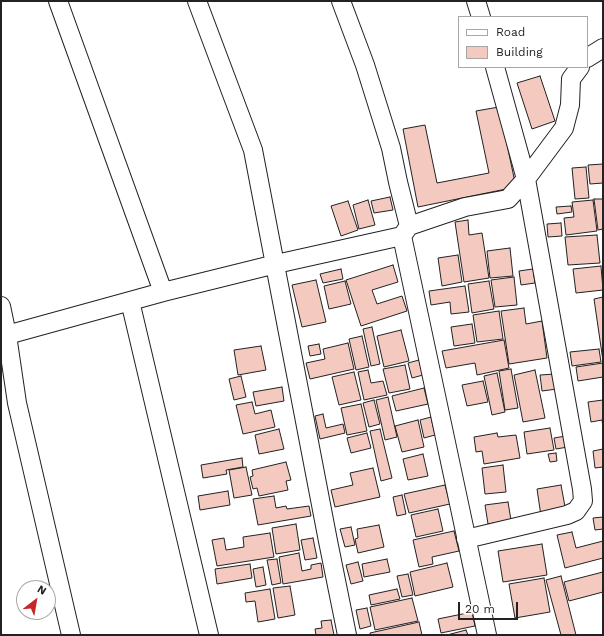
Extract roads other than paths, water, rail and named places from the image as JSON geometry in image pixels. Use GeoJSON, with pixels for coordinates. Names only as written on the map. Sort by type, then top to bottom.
{"type":"FeatureCollection","features":[{"type":"Feature","properties":{"kind":"street"},"geometry":{"type":"LineString","coordinates":[[58,1],[163,292]]}},
{"type":"Feature","properties":{"kind":"street"},"geometry":{"type":"LineString","coordinates":[[197,1],[253,150],[347,635]]}},
{"type":"Feature","properties":{"kind":"street"},"geometry":{"type":"LineString","coordinates":[[341,1],[365,64],[391,148],[398,182],[405,231],[466,538],[487,635]]}},
{"type":"Feature","properties":{"kind":"street"},"geometry":{"type":"LineString","coordinates":[[476,1],[481,16]]}},
{"type":"Feature","properties":{"kind":"street"},"geometry":{"type":"LineString","coordinates":[[588,57],[603,48]]}},
{"type":"Feature","properties":{"kind":"street"},"geometry":{"type":"LineString","coordinates":[[466,538],[567,515],[576,511],[583,501],[526,180],[495,68]]}},
{"type":"Feature","properties":{"kind":"street"},"geometry":{"type":"LineString","coordinates":[[7,336],[163,292],[405,231],[465,207],[508,199],[526,180],[564,128],[570,105],[571,79],[579,68]]}},
{"type":"Feature","properties":{"kind":"street"},"geometry":{"type":"LineString","coordinates":[[130,301],[209,635]]}},
{"type":"Feature","properties":{"kind":"street"},"geometry":{"type":"LineString","coordinates":[[1,306],[7,336],[9,406],[71,635]]}}]}
